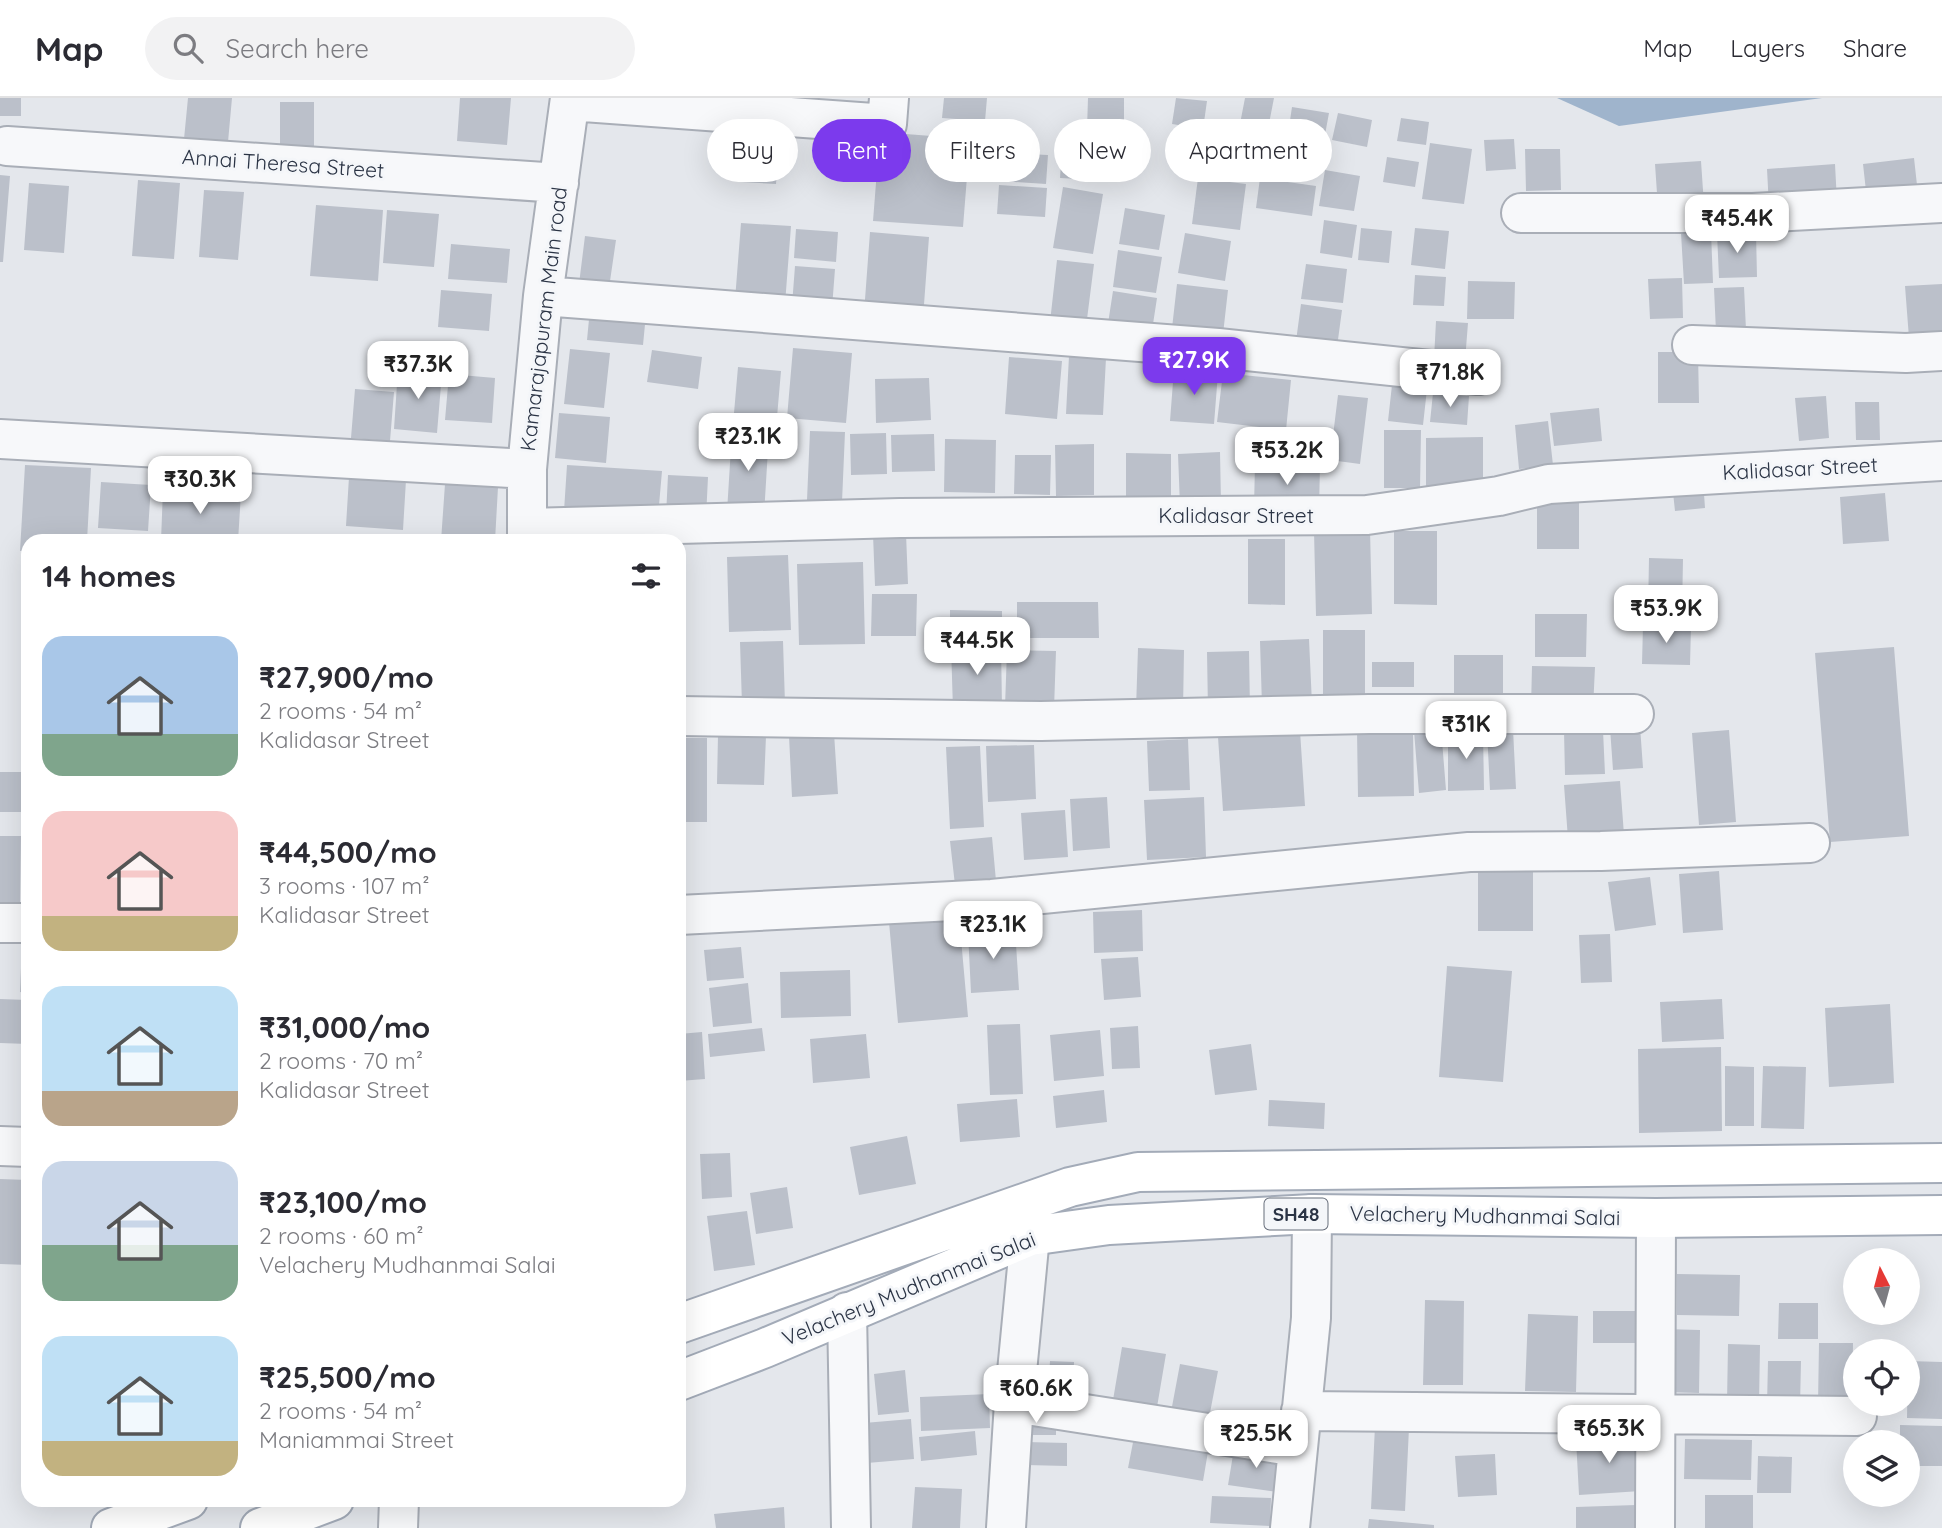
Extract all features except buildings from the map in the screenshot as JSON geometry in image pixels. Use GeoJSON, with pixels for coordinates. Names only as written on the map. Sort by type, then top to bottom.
{"type":"FeatureCollection","features":[{"type":"Feature","properties":{"kind":"main road","name":"Velachery Mudhanmai Salai"},"geometry":{"type":"LineString","coordinates":[[686,1322],[1070,1187],[1138,1172],[1942,1163]]}},
{"type":"Feature","properties":{"kind":"main road","name":"Velachery Mudhanmai Salai"},"geometry":{"type":"LineString","coordinates":[[686,1378],[765,1348],[1030,1236],[1109,1225],[1312,1213],[1656,1218],[1942,1215]]}},
{"type":"Feature","properties":{"kind":"main road"},"geometry":{"type":"LineString","coordinates":[[111,1528],[169,1507]]}},
{"type":"Feature","properties":{"kind":"main road"},"geometry":{"type":"LineString","coordinates":[[260,1528],[316,1507]]}},
{"type":"Feature","properties":{"kind":"street"},"geometry":{"type":"LineString","coordinates":[[570,99],[887,124],[889,98]]}},
{"type":"Feature","properties":{"kind":"street","name":"Kamarajapuram Main road"},"geometry":{"type":"LineString","coordinates":[[527,534],[527,469],[543,296],[570,99]]}},
{"type":"Feature","properties":{"kind":"street","name":"Annai Theresa Street"},"geometry":{"type":"LineString","coordinates":[[7,146],[559,183]]}},
{"type":"Feature","properties":{"kind":"street"},"geometry":{"type":"LineString","coordinates":[[1521,213],[1753,213],[1942,204]]}},
{"type":"Feature","properties":{"kind":"street"},"geometry":{"type":"LineString","coordinates":[[543,296],[1217,348],[1478,376]]}},
{"type":"Feature","properties":{"kind":"street"},"geometry":{"type":"LineString","coordinates":[[1692,345],[1906,353],[1942,351]]}},
{"type":"Feature","properties":{"kind":"street"},"geometry":{"type":"LineString","coordinates":[[0,439],[527,469]]}},
{"type":"Feature","properties":{"kind":"street","name":"Kalidasar Street"},"geometry":{"type":"LineString","coordinates":[[527,534],[900,518],[1367,515],[1499,496],[1549,484],[1942,461]]}},
{"type":"Feature","properties":{"kind":"street"},"geometry":{"type":"LineString","coordinates":[[686,716],[1041,721],[1369,714],[1634,714]]}},
{"type":"Feature","properties":{"kind":"street"},"geometry":{"type":"LineString","coordinates":[[686,915],[992,899],[1469,852],[1810,844]]}},
{"type":"Feature","properties":{"kind":"street"},"geometry":{"type":"LineString","coordinates":[[0,923],[21,923]]}},
{"type":"Feature","properties":{"kind":"street"},"geometry":{"type":"LineString","coordinates":[[0,1146],[21,1147]]}},
{"type":"Feature","properties":{"kind":"street"},"geometry":{"type":"LineString","coordinates":[[1290,1528],[1311,1318],[1312,1213]]}},
{"type":"Feature","properties":{"kind":"street"},"geometry":{"type":"LineString","coordinates":[[1655,1528],[1656,1218]]}},
{"type":"Feature","properties":{"kind":"street"},"geometry":{"type":"LineString","coordinates":[[1006,1528],[1014,1403],[1030,1236]]}},
{"type":"Feature","properties":{"kind":"street"},"geometry":{"type":"LineString","coordinates":[[847,1312],[852,1528]]}},
{"type":"Feature","properties":{"kind":"street"},"geometry":{"type":"LineString","coordinates":[[1014,1403],[1300,1429],[1655,1414],[1843,1416]]}},
{"type":"Feature","properties":{"kind":"street"},"geometry":{"type":"LineString","coordinates":[[398,1528],[399,1507]]}},
{"type":"Feature","properties":{"kind":"water"},"geometry":{"type":"Polygon","coordinates":[[[1557,98],[1822,98],[1619,126],[1557,98]]]}}]}
